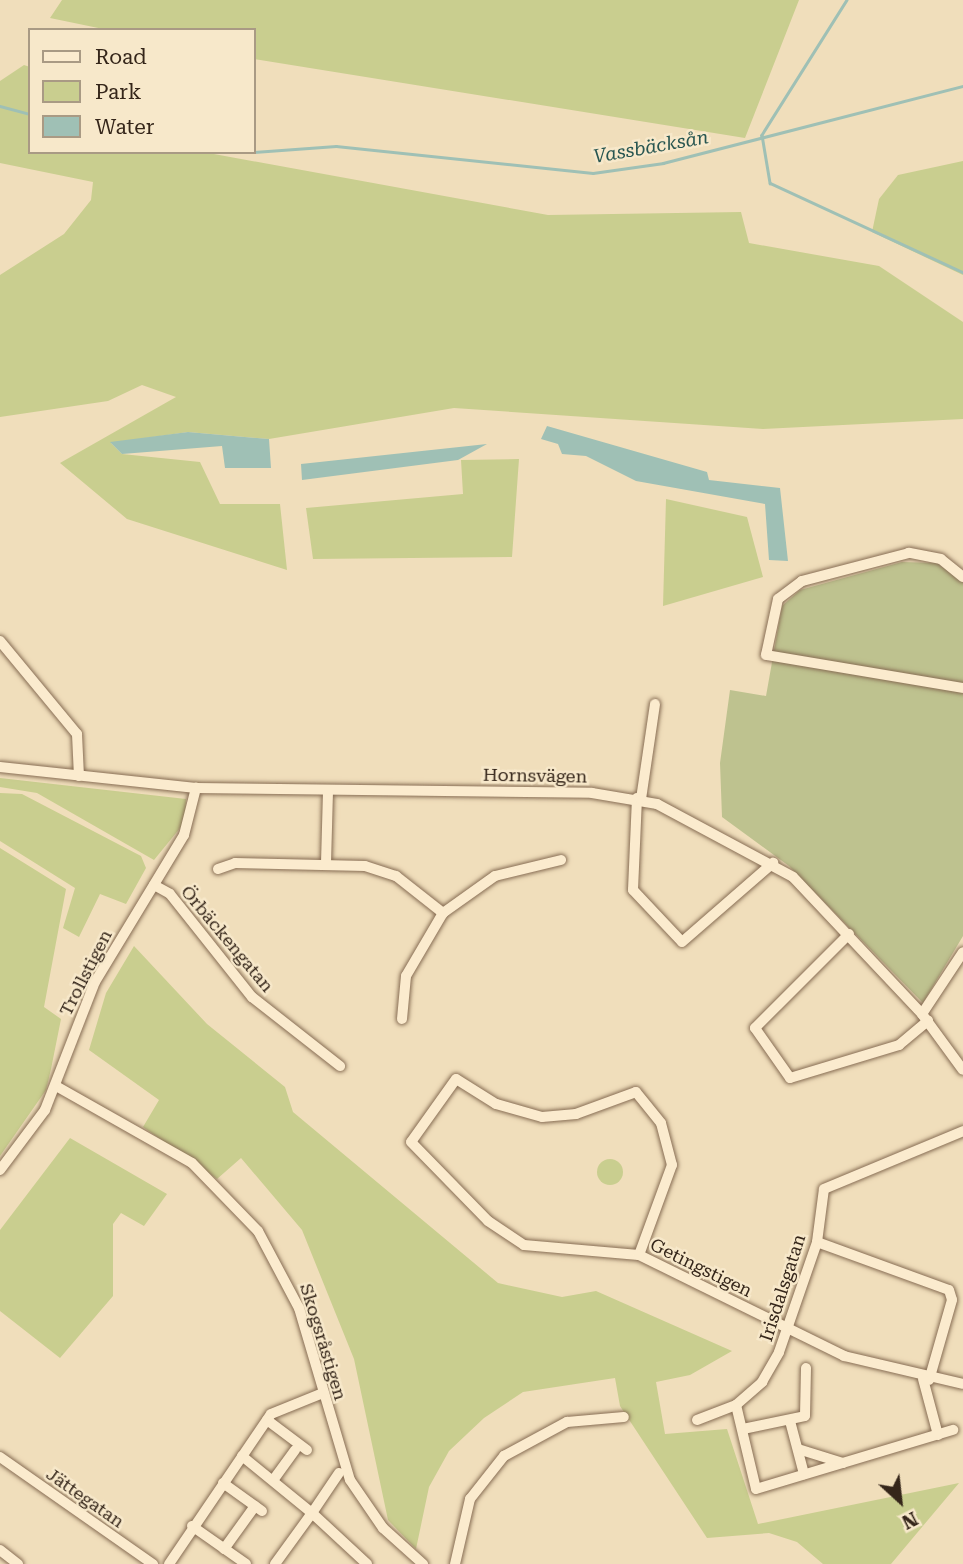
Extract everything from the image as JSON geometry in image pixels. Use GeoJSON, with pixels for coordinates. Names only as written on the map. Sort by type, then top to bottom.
{"type":"FeatureCollection","features":[{"type":"Feature","properties":{"kind":"street"},"geometry":{"type":"LineString","coordinates":[[963,577],[941,559],[909,553],[794,584],[776,604],[766,655],[963,688]]}},
{"type":"Feature","properties":{"kind":"street"},"geometry":{"type":"LineString","coordinates":[[0,641],[77,734],[79,776]]}},
{"type":"Feature","properties":{"kind":"street"},"geometry":{"type":"LineString","coordinates":[[655,704],[639,799],[633,890],[682,942],[773,863]]}},
{"type":"Feature","properties":{"kind":"street","name":"Hornsvägen"},"geometry":{"type":"LineString","coordinates":[[0,768],[196,788],[639,799],[773,863],[849,934],[925,1017],[963,1070]]}},
{"type":"Feature","properties":{"kind":"street","name":"Trollstigen"},"geometry":{"type":"LineString","coordinates":[[0,1170],[57,1086],[95,982],[189,824],[196,788]]}},
{"type":"Feature","properties":{"kind":"street"},"geometry":{"type":"LineString","coordinates":[[326,863],[328,791]]}},
{"type":"Feature","properties":{"kind":"street"},"geometry":{"type":"LineString","coordinates":[[402,1019],[406,976],[443,912],[495,876],[561,860]]}},
{"type":"Feature","properties":{"kind":"street"},"geometry":{"type":"LineString","coordinates":[[218,869],[234,863],[326,863],[396,876],[443,912]]}},
{"type":"Feature","properties":{"kind":"street","name":"Örbäckengatan"},"geometry":{"type":"LineString","coordinates":[[154,885],[170,894],[259,1004],[340,1066]]}},
{"type":"Feature","properties":{"kind":"street"},"geometry":{"type":"LineString","coordinates":[[849,934],[755,1028],[790,1078],[899,1045],[925,1017],[963,952]]}},
{"type":"Feature","properties":{"kind":"street","name":"Getingstigen"},"geometry":{"type":"LineString","coordinates":[[639,1255],[672,1165],[662,1123],[636,1093],[576,1114],[527,1115],[456,1079],[411,1142],[511,1239],[539,1250],[639,1255],[844,1356],[926,1379],[963,1384]]}},
{"type":"Feature","properties":{"kind":"street","name":"Skogsråstigen"},"geometry":{"type":"LineString","coordinates":[[57,1086],[183,1157],[244,1213],[291,1290],[359,1496],[423,1564]]}},
{"type":"Feature","properties":{"kind":"street","name":"Irisdalsgatan"},"geometry":{"type":"LineString","coordinates":[[697,1420],[736,1405],[762,1382],[790,1328],[817,1242],[820,1196],[829,1185],[963,1131]]}},
{"type":"Feature","properties":{"kind":"street"},"geometry":{"type":"LineString","coordinates":[[817,1242],[949,1290],[952,1300],[926,1379],[938,1435]]}},
{"type":"Feature","properties":{"kind":"street"},"geometry":{"type":"LineString","coordinates":[[743,1429],[804,1416],[809,1403],[806,1368]]}},
{"type":"Feature","properties":{"kind":"street"},"geometry":{"type":"LineString","coordinates":[[169,1564],[192,1526],[267,1420],[278,1408],[323,1393]]}},
{"type":"Feature","properties":{"kind":"street"},"geometry":{"type":"LineString","coordinates":[[736,1405],[756,1489],[953,1430]]}},
{"type":"Feature","properties":{"kind":"street"},"geometry":{"type":"LineString","coordinates":[[455,1564],[470,1499],[504,1456],[567,1422],[624,1417]]}},
{"type":"Feature","properties":{"kind":"street"},"geometry":{"type":"LineString","coordinates":[[267,1420],[307,1450]]}},
{"type":"Feature","properties":{"kind":"street"},"geometry":{"type":"LineString","coordinates":[[790,1421],[804,1474]]}},
{"type":"Feature","properties":{"kind":"street"},"geometry":{"type":"LineString","coordinates":[[798,1449],[843,1463]]}},
{"type":"Feature","properties":{"kind":"street"},"geometry":{"type":"LineString","coordinates":[[274,1479],[295,1450]]}},
{"type":"Feature","properties":{"kind":"street"},"geometry":{"type":"LineString","coordinates":[[242,1456],[274,1479],[367,1564]]}},
{"type":"Feature","properties":{"kind":"street","name":"Jättegatan"},"geometry":{"type":"LineString","coordinates":[[0,1457],[153,1564]]}},
{"type":"Feature","properties":{"kind":"street"},"geometry":{"type":"LineString","coordinates":[[275,1564],[339,1473]]}},
{"type":"Feature","properties":{"kind":"street"},"geometry":{"type":"LineString","coordinates":[[223,1483],[258,1509],[225,1549]]}},
{"type":"Feature","properties":{"kind":"street"},"geometry":{"type":"LineString","coordinates":[[192,1526],[246,1564]]}},
{"type":"Feature","properties":{"kind":"street"},"geometry":{"type":"LineString","coordinates":[[0,1550],[18,1564]]}},
{"type":"Feature","properties":{"kind":"green space"},"geometry":{"type":"Polygon","coordinates":[[[62,0],[799,0],[745,138],[256,59],[256,28],[98,28],[50,18],[62,0]]]}},
{"type":"Feature","properties":{"kind":"green space"},"geometry":{"type":"Polygon","coordinates":[[[24,65],[28,66],[28,154],[214,154],[548,215],[741,212],[749,243],[879,266],[963,322],[963,419],[763,429],[454,408],[269,439],[188,432],[111,443],[122,454],[200,462],[220,504],[280,504],[287,570],[127,519],[60,463],[176,397],[142,385],[108,401],[0,417],[0,275],[64,234],[91,200],[93,182],[0,163],[0,81],[24,65]]]}},
{"type":"Feature","properties":{"kind":"green space"},"geometry":{"type":"Polygon","coordinates":[[[963,161],[963,275],[872,232],[879,199],[898,175],[963,161]]]}},
{"type":"Feature","properties":{"kind":"green space"},"geometry":{"type":"Polygon","coordinates":[[[519,459],[512,557],[313,559],[306,508],[463,494],[461,460],[519,459]]]}},
{"type":"Feature","properties":{"kind":"green space"},"geometry":{"type":"Polygon","coordinates":[[[666,499],[747,517],[763,577],[663,606],[666,499]]]}},
{"type":"Feature","properties":{"kind":"green space"},"geometry":{"type":"Polygon","coordinates":[[[902,562],[937,563],[963,582],[963,936],[923,1003],[789,866],[722,817],[720,763],[730,690],[766,696],[782,606],[800,590],[902,562]]]}},
{"type":"Feature","properties":{"kind":"green space"},"geometry":{"type":"Polygon","coordinates":[[[0,778],[186,799],[185,822],[154,860],[37,793],[0,787],[0,778]]]}},
{"type":"Feature","properties":{"kind":"green space"},"geometry":{"type":"Polygon","coordinates":[[[0,793],[22,794],[141,856],[146,868],[126,904],[100,894],[79,937],[63,928],[75,888],[0,841],[0,793]]]}},
{"type":"Feature","properties":{"kind":"green space"},"geometry":{"type":"Polygon","coordinates":[[[0,848],[66,889],[44,1007],[61,1019],[46,1090],[0,1156],[0,848]]]}},
{"type":"Feature","properties":{"kind":"green space"},"geometry":{"type":"Polygon","coordinates":[[[134,946],[207,1024],[285,1087],[293,1112],[498,1283],[562,1297],[596,1291],[732,1351],[690,1375],[656,1382],[665,1434],[727,1429],[758,1524],[959,1483],[891,1564],[823,1564],[797,1542],[769,1533],[707,1538],[620,1406],[615,1378],[523,1392],[484,1418],[449,1451],[429,1487],[416,1549],[388,1520],[354,1359],[302,1230],[241,1158],[217,1179],[143,1127],[159,1100],[89,1050],[106,993],[134,946]]]}},
{"type":"Feature","properties":{"kind":"green space"},"geometry":{"type":"Polygon","coordinates":[[[70,1138],[167,1194],[144,1226],[121,1213],[113,1224],[113,1296],[60,1358],[0,1311],[0,1230],[70,1138]]]}},
{"type":"Feature","properties":{"kind":"green space"},"geometry":{"type":"Polygon","coordinates":[[[610,1159],[619,1163],[623,1172],[619,1181],[610,1185],[601,1181],[597,1172],[601,1163],[610,1159]]]}},
{"type":"Feature","properties":{"kind":"water"},"geometry":{"type":"Polygon","coordinates":[[[547,426],[707,472],[709,480],[780,488],[788,561],[769,560],[765,504],[636,481],[586,456],[562,454],[558,444],[541,439],[547,426]]]}},
{"type":"Feature","properties":{"kind":"water"},"geometry":{"type":"Polygon","coordinates":[[[188,432],[269,439],[271,468],[225,468],[222,446],[122,454],[110,442],[188,432]]]}},
{"type":"Feature","properties":{"kind":"water"},"geometry":{"type":"Polygon","coordinates":[[[487,444],[458,460],[302,480],[301,464],[487,444]]]}},
{"type":"Feature","properties":{"kind":"waterway"},"geometry":{"type":"LineString","coordinates":[[847,0],[762,135],[770,183],[963,272]]}},
{"type":"Feature","properties":{"kind":"waterway","name":"Vassbäcksån"},"geometry":{"type":"LineString","coordinates":[[256,152],[336,146],[593,173],[663,163],[963,86]]}},
{"type":"Feature","properties":{"kind":"waterway","name":"Vassbäcksån"},"geometry":{"type":"LineString","coordinates":[[0,106],[28,113]]}}]}
